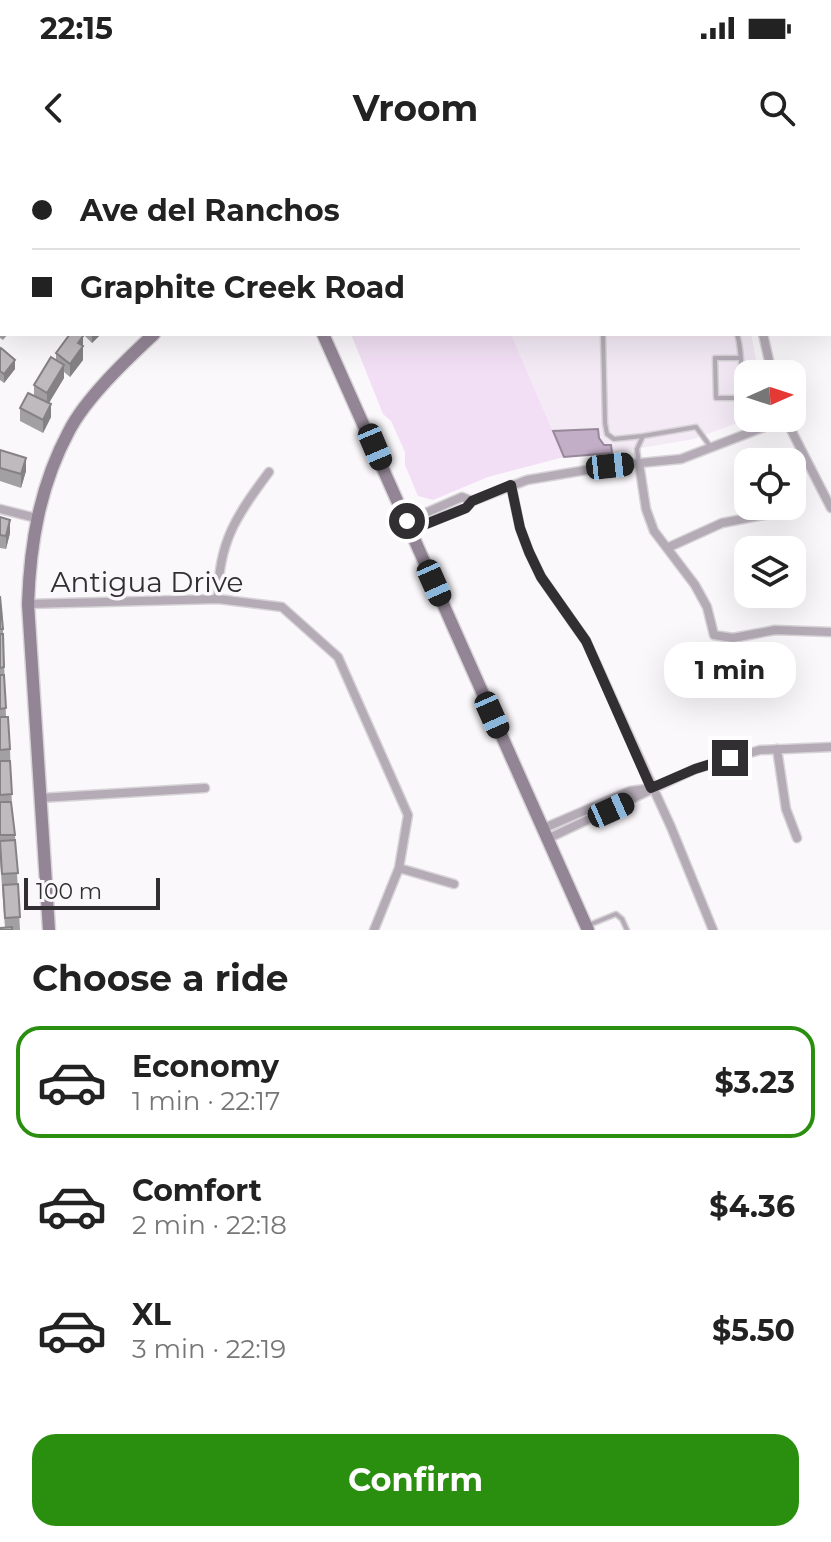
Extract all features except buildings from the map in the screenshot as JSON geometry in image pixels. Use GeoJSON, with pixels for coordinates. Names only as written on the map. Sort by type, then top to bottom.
{"type":"FeatureCollection","features":[{"type":"Feature","properties":{"kind":"street"},"geometry":{"type":"LineString","coordinates":[[49,930],[28,604],[29,561],[36,518],[51,472],[70,429],[118,367],[152,336]]}},
{"type":"Feature","properties":{"kind":"street"},"geometry":{"type":"LineString","coordinates":[[324,336],[587,928]]}},
{"type":"Feature","properties":{"kind":"street"},"geometry":{"type":"LineString","coordinates":[[763,336],[769,360]]}},
{"type":"Feature","properties":{"kind":"street"},"geometry":{"type":"LineString","coordinates":[[409,526],[462,497],[472,501],[540,477],[681,459],[751,432]]}},
{"type":"Feature","properties":{"kind":"street"},"geometry":{"type":"LineString","coordinates":[[792,432],[831,508]]}},
{"type":"Feature","properties":{"kind":"street"},"geometry":{"type":"LineString","coordinates":[[639,463],[654,531],[695,585],[707,607],[714,635],[733,638],[775,630],[831,632]]}},
{"type":"Feature","properties":{"kind":"street"},"geometry":{"type":"LineString","coordinates":[[218,599],[219,565],[229,531],[269,472]]}},
{"type":"Feature","properties":{"kind":"street"},"geometry":{"type":"LineString","coordinates":[[511,485],[520,528],[529,552],[541,577],[586,641],[671,827],[713,930]]}},
{"type":"Feature","properties":{"kind":"street"},"geometry":{"type":"LineString","coordinates":[[0,509],[36,518]]}},
{"type":"Feature","properties":{"kind":"street"},"geometry":{"type":"LineString","coordinates":[[667,548],[722,523],[738,520]]}},
{"type":"Feature","properties":{"kind":"street","name":"Antigua Drive"},"geometry":{"type":"LineString","coordinates":[[28,604],[218,599],[282,607],[338,657],[408,815],[399,868],[374,930]]}},
{"type":"Feature","properties":{"kind":"street"},"geometry":{"type":"LineString","coordinates":[[544,834],[633,800],[651,788],[695,769],[730,758],[760,750],[831,747]]}},
{"type":"Feature","properties":{"kind":"street"},"geometry":{"type":"LineString","coordinates":[[777,749],[780,784],[797,838]]}},
{"type":"Feature","properties":{"kind":"street"},"geometry":{"type":"LineString","coordinates":[[40,798],[205,788]]}},
{"type":"Feature","properties":{"kind":"street"},"geometry":{"type":"LineString","coordinates":[[399,868],[454,884]]}},
{"type":"Feature","properties":{"kind":"lane"},"geometry":{"type":"LineString","coordinates":[[603,336],[607,434],[614,439],[696,427],[712,448]]}},
{"type":"Feature","properties":{"kind":"lane"},"geometry":{"type":"LineString","coordinates":[[737,336],[740,358],[742,398],[716,398],[715,358],[740,358]]}},
{"type":"Feature","properties":{"kind":"lane"},"geometry":{"type":"LineString","coordinates":[[639,463],[637,449],[643,436]]}},
{"type":"Feature","properties":{"kind":"lane"},"geometry":{"type":"LineString","coordinates":[[587,928],[616,914],[627,930]]}},
{"type":"Feature","properties":{"kind":"shaded area"},"geometry":{"type":"Polygon","coordinates":[[[352,336],[512,336],[564,457],[488,477],[433,500],[418,496],[405,465],[405,452],[391,421],[383,414],[352,336]]]}},
{"type":"Feature","properties":{"kind":"shaded area"},"geometry":{"type":"Polygon","coordinates":[[[512,336],[751,336],[756,360],[734,360],[734,424],[694,439],[612,453],[611,445],[604,445],[599,438],[598,429],[553,431],[512,336]]]}},
{"type":"Feature","properties":{"kind":"shaded area"},"geometry":{"type":"Polygon","coordinates":[[[598,429],[599,438],[604,445],[611,445],[612,453],[564,457],[553,431],[598,429]]]}},
{"type":"Feature","properties":{"kind":"route"},"geometry":{"type":"LineString","coordinates":[[407,521],[411,530],[466,508],[472,501],[511,485],[520,528],[529,552],[541,577],[586,641],[651,788],[730,758]]}}]}
